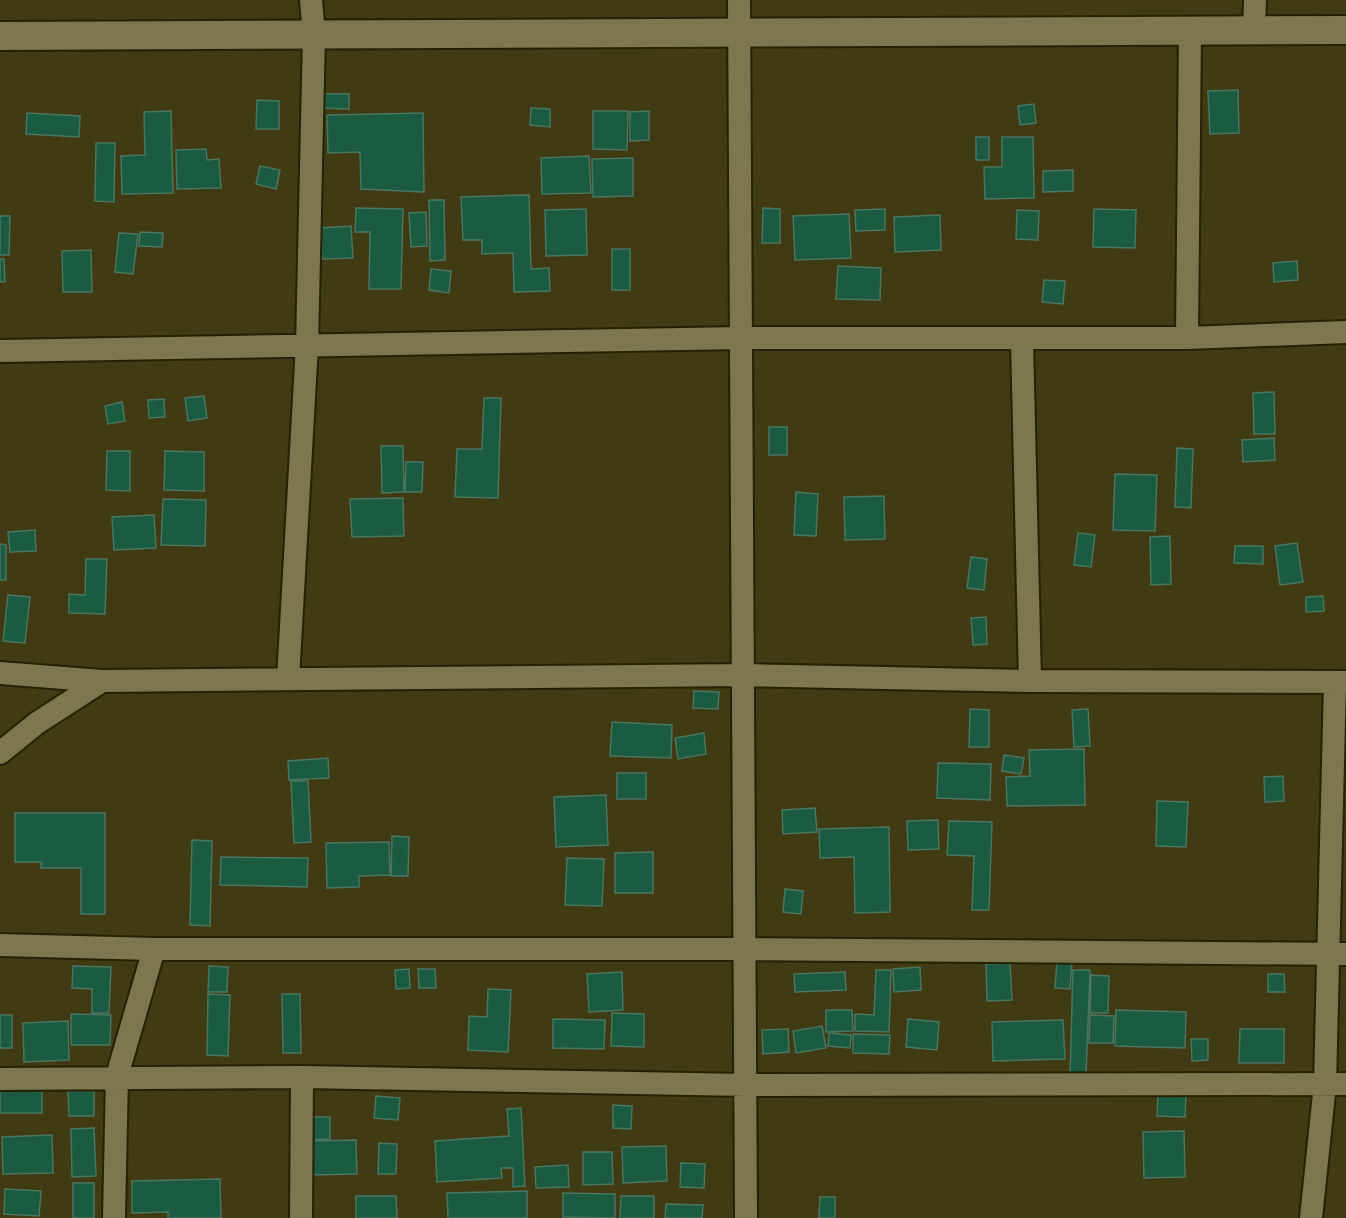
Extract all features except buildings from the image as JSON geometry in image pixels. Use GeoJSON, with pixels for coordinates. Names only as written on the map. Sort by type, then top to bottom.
{"type":"FeatureCollection","features":[{"type":"Feature","properties":{"kind":"street"},"geometry":{"type":"LineString","coordinates":[[288,679],[307,345],[314,34],[311,0]]}},
{"type":"Feature","properties":{"kind":"street"},"geometry":{"type":"LineString","coordinates":[[739,0],[746,1218]]}},
{"type":"Feature","properties":{"kind":"street"},"geometry":{"type":"LineString","coordinates":[[1254,30],[1255,0]]}},
{"type":"Feature","properties":{"kind":"street"},"geometry":{"type":"LineString","coordinates":[[1187,338],[1190,30]]}},
{"type":"Feature","properties":{"kind":"street"},"geometry":{"type":"LineString","coordinates":[[0,36],[1346,30]]}},
{"type":"Feature","properties":{"kind":"street"},"geometry":{"type":"LineString","coordinates":[[0,351],[741,338],[1022,340],[1187,338],[1346,332]]}},
{"type":"Feature","properties":{"kind":"street"},"geometry":{"type":"LineString","coordinates":[[1022,340],[1030,681]]}},
{"type":"Feature","properties":{"kind":"street"},"geometry":{"type":"LineString","coordinates":[[0,673],[102,681],[744,675],[1030,681],[1340,682],[1335,1084],[1311,1218]]}},
{"type":"Feature","properties":{"kind":"street"},"geometry":{"type":"LineString","coordinates":[[0,753],[37,723],[102,681]]}},
{"type":"Feature","properties":{"kind":"street"},"geometry":{"type":"LineString","coordinates":[[0,945],[154,949],[746,949],[1337,954]]}},
{"type":"Feature","properties":{"kind":"street"},"geometry":{"type":"LineString","coordinates":[[114,1218],[117,1076],[154,949]]}},
{"type":"Feature","properties":{"kind":"street"},"geometry":{"type":"LineString","coordinates":[[0,1079],[117,1076],[747,1085],[1335,1084]]}},
{"type":"Feature","properties":{"kind":"street"},"geometry":{"type":"LineString","coordinates":[[301,1218],[302,1077]]}}]}
